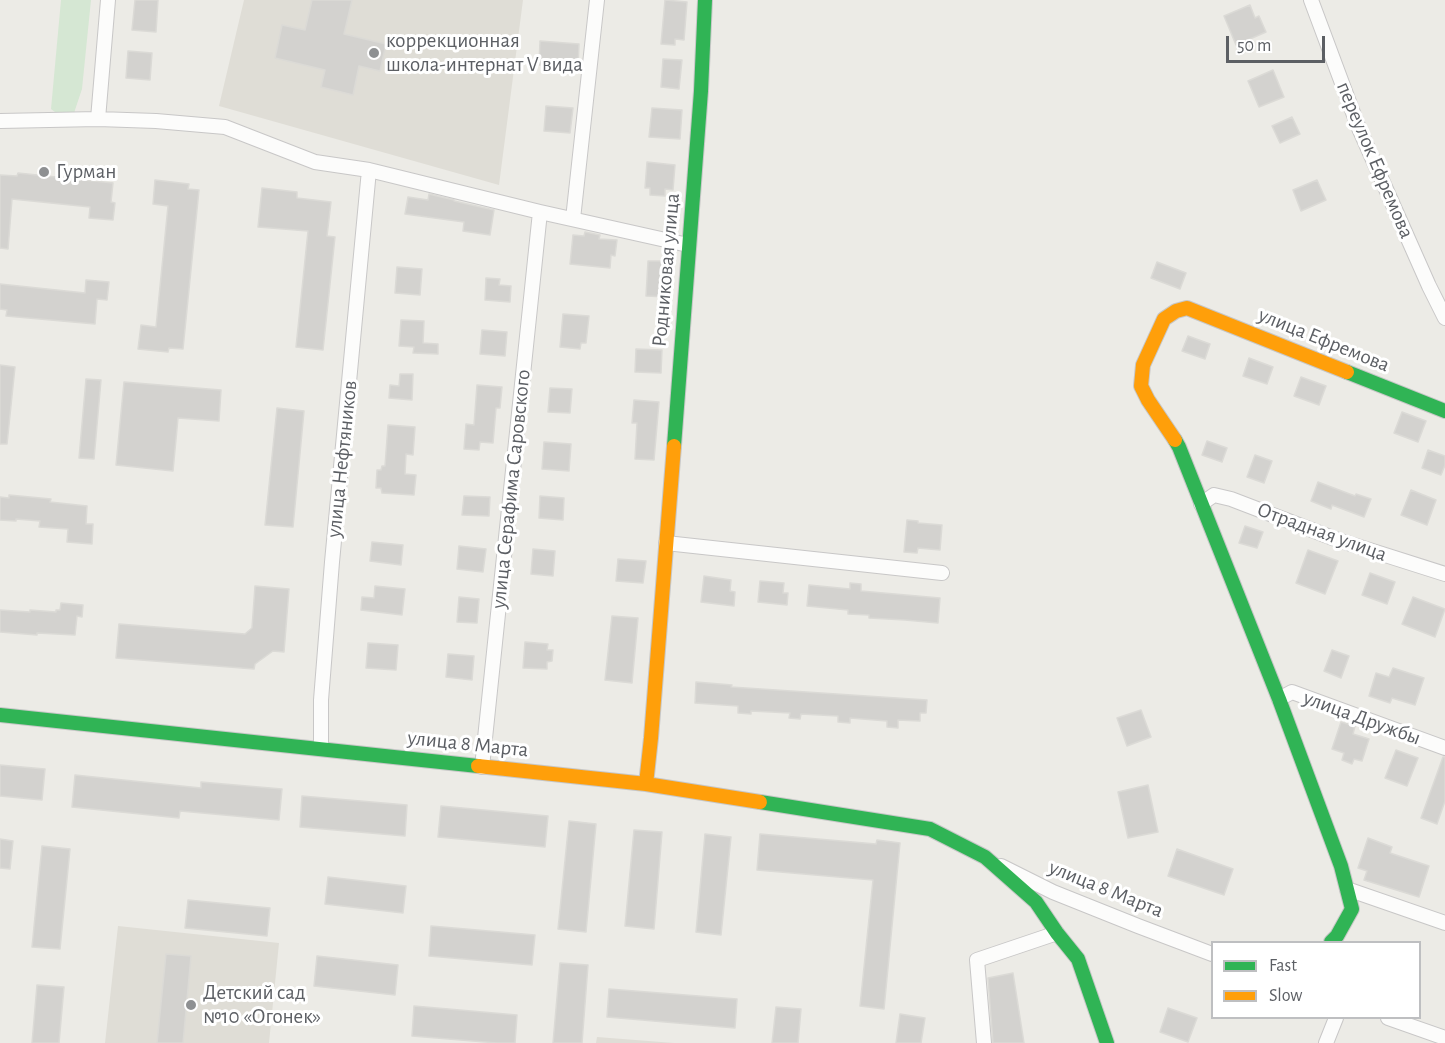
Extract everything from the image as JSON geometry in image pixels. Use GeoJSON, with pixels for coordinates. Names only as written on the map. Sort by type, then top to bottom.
{"type":"FeatureCollection","features":[{"type":"Feature","properties":{"kind":"street"},"geometry":{"type":"LineString","coordinates":[[98,119],[108,0]]}},
{"type":"Feature","properties":{"kind":"street"},"geometry":{"type":"LineString","coordinates":[[573,219],[597,0]]}},
{"type":"Feature","properties":{"kind":"street","name":"Родниковая улица"},"geometry":{"type":"LineString","coordinates":[[646,784],[701,91],[705,0]]}},
{"type":"Feature","properties":{"kind":"street","name":"переулок Ефремова"},"geometry":{"type":"LineString","coordinates":[[1311,0],[1359,126],[1445,318]]}},
{"type":"Feature","properties":{"kind":"street"},"geometry":{"type":"LineString","coordinates":[[0,121],[98,119],[225,127],[315,162],[369,170],[688,245]]}},
{"type":"Feature","properties":{"kind":"street","name":"улица Нефтяников"},"geometry":{"type":"LineString","coordinates":[[321,749],[321,700],[332,562],[369,170]]}},
{"type":"Feature","properties":{"kind":"street","name":"улица Серафима Саровского"},"geometry":{"type":"LineString","coordinates":[[482,767],[540,212]]}},
{"type":"Feature","properties":{"kind":"street","name":"улица Ефремова"},"geometry":{"type":"LineString","coordinates":[[1201,504],[1179,447],[1141,386],[1143,365],[1156,335],[1164,319],[1176,311],[1187,308],[1445,411]]}},
{"type":"Feature","properties":{"kind":"street","name":"Отрадная улица"},"geometry":{"type":"LineString","coordinates":[[1201,504],[1214,495],[1231,499],[1338,540],[1445,574]]}},
{"type":"Feature","properties":{"kind":"street"},"geometry":{"type":"LineString","coordinates":[[1201,504],[1279,699],[1341,866],[1352,909],[1332,941]]}},
{"type":"Feature","properties":{"kind":"street"},"geometry":{"type":"LineString","coordinates":[[666,543],[942,573]]}},
{"type":"Feature","properties":{"kind":"street","name":"улица Дружбы"},"geometry":{"type":"LineString","coordinates":[[1279,699],[1292,692],[1445,748]]}},
{"type":"Feature","properties":{"kind":"street","name":"улица 8 Марта"},"geometry":{"type":"LineString","coordinates":[[0,715],[646,784],[930,829],[1053,892],[1211,954]]}},
{"type":"Feature","properties":{"kind":"street","name":"улица 8 Марта"},"geometry":{"type":"LineString","coordinates":[[985,857],[1036,902],[1078,959],[1107,1043]]}},
{"type":"Feature","properties":{"kind":"street"},"geometry":{"type":"LineString","coordinates":[[1347,889],[1445,923]]}},
{"type":"Feature","properties":{"kind":"street"},"geometry":{"type":"LineString","coordinates":[[984,1043],[977,960],[1057,933]]}},
{"type":"Feature","properties":{"kind":"street"},"geometry":{"type":"LineString","coordinates":[[1326,1043],[1335,1019]]}},
{"type":"Feature","properties":{"kind":"street"},"geometry":{"type":"LineString","coordinates":[[1394,1019],[1445,1038]]}},
{"type":"Feature","properties":{"kind":"shaded area","name":"коррекционная школа-интернат V вида"},"geometry":{"type":"Polygon","coordinates":[[[244,0],[523,0],[499,185],[219,106],[244,0]]]}},
{"type":"Feature","properties":{"kind":"shaded area","name":"Детский сад №10 «Огонек»"},"geometry":{"type":"Polygon","coordinates":[[[118,926],[279,943],[269,1043],[105,1043],[118,926]]]}},
{"type":"Feature","properties":{"kind":"shaded area"},"geometry":{"type":"Polygon","coordinates":[[[597,1037],[674,1043],[596,1043],[597,1037]]]}},
{"type":"Feature","properties":{"kind":"green space"},"geometry":{"type":"Polygon","coordinates":[[[61,0],[91,0],[82,89],[74,113],[60,116],[51,109],[61,0]]]}},
{"type":"Feature","properties":{"kind":"building"},"geometry":{"type":"Polygon","coordinates":[[[135,0],[158,0],[156,32],[132,30],[135,0]]]}},
{"type":"Feature","properties":{"kind":"building"},"geometry":{"type":"Polygon","coordinates":[[[312,0],[352,0],[344,34],[386,44],[380,71],[359,66],[353,95],[321,87],[325,70],[275,58],[282,25],[305,30],[312,0]]]}},
{"type":"Feature","properties":{"kind":"building"},"geometry":{"type":"Polygon","coordinates":[[[665,0],[687,2],[684,40],[675,39],[675,45],[661,44],[665,0]]]}},
{"type":"Feature","properties":{"kind":"building"},"geometry":{"type":"Polygon","coordinates":[[[1250,5],[1255,18],[1259,16],[1266,32],[1236,45],[1224,16],[1250,5]]]}},
{"type":"Feature","properties":{"kind":"building"},"geometry":{"type":"Polygon","coordinates":[[[540,41],[579,44],[578,68],[539,65],[540,41]]]}},
{"type":"Feature","properties":{"kind":"building"},"geometry":{"type":"Polygon","coordinates":[[[128,51],[152,53],[150,80],[126,78],[128,51]]]}},
{"type":"Feature","properties":{"kind":"building"},"geometry":{"type":"Polygon","coordinates":[[[663,59],[682,60],[679,89],[661,87],[663,59]]]}},
{"type":"Feature","properties":{"kind":"building"},"geometry":{"type":"Polygon","coordinates":[[[1273,70],[1284,97],[1259,107],[1248,81],[1273,70]]]}},
{"type":"Feature","properties":{"kind":"building"},"geometry":{"type":"Polygon","coordinates":[[[546,106],[573,108],[570,133],[544,131],[546,106]]]}},
{"type":"Feature","properties":{"kind":"building"},"geometry":{"type":"Polygon","coordinates":[[[652,108],[682,110],[680,139],[649,137],[652,108]]]}},
{"type":"Feature","properties":{"kind":"building"},"geometry":{"type":"Polygon","coordinates":[[[1292,117],[1300,134],[1280,143],[1272,126],[1292,117]]]}},
{"type":"Feature","properties":{"kind":"building"},"geometry":{"type":"Polygon","coordinates":[[[647,162],[675,165],[673,190],[665,189],[665,196],[650,195],[650,188],[645,188],[647,162]]]}},
{"type":"Feature","properties":{"kind":"building"},"geometry":{"type":"Polygon","coordinates":[[[18,173],[113,183],[111,202],[115,203],[113,220],[89,218],[90,207],[12,199],[8,249],[0,248],[0,175],[17,176],[18,173]]]}},
{"type":"Feature","properties":{"kind":"building"},"geometry":{"type":"Polygon","coordinates":[[[155,180],[189,184],[188,189],[199,190],[183,349],[169,348],[168,352],[138,349],[141,325],[156,327],[168,206],[153,204],[155,180]]]}},
{"type":"Feature","properties":{"kind":"building"},"geometry":{"type":"Polygon","coordinates":[[[1317,180],[1326,200],[1301,211],[1293,190],[1317,180]]]}},
{"type":"Feature","properties":{"kind":"building"},"geometry":{"type":"Polygon","coordinates":[[[262,188],[297,192],[297,198],[331,202],[327,236],[335,237],[323,350],[296,347],[308,231],[258,227],[262,188]]]}},
{"type":"Feature","properties":{"kind":"building"},"geometry":{"type":"Polygon","coordinates":[[[429,194],[494,210],[490,235],[463,231],[464,222],[405,214],[408,197],[428,200],[429,194]]]}},
{"type":"Feature","properties":{"kind":"building"},"geometry":{"type":"Polygon","coordinates":[[[585,232],[600,235],[599,239],[617,240],[615,256],[611,255],[610,268],[570,264],[573,235],[584,236],[585,232]]]}},
{"type":"Feature","properties":{"kind":"building"},"geometry":{"type":"Polygon","coordinates":[[[648,261],[663,261],[662,277],[669,277],[668,297],[646,296],[648,261]]]}},
{"type":"Feature","properties":{"kind":"building"},"geometry":{"type":"Polygon","coordinates":[[[1157,262],[1186,273],[1180,289],[1151,278],[1157,262]]]}},
{"type":"Feature","properties":{"kind":"building"},"geometry":{"type":"Polygon","coordinates":[[[397,267],[422,269],[420,295],[395,293],[397,267]]]}},
{"type":"Feature","properties":{"kind":"building"},"geometry":{"type":"Polygon","coordinates":[[[486,278],[500,279],[499,285],[511,286],[510,302],[485,300],[486,278]]]}},
{"type":"Feature","properties":{"kind":"building"},"geometry":{"type":"Polygon","coordinates":[[[86,280],[109,282],[107,300],[97,299],[95,324],[6,316],[7,310],[0,309],[0,284],[85,293],[86,280]]]}},
{"type":"Feature","properties":{"kind":"building"},"geometry":{"type":"Polygon","coordinates":[[[563,314],[589,316],[586,343],[581,343],[580,349],[560,347],[563,314]]]}},
{"type":"Feature","properties":{"kind":"building"},"geometry":{"type":"Polygon","coordinates":[[[401,320],[424,321],[423,343],[438,344],[438,354],[413,353],[414,347],[399,346],[401,320]]]}},
{"type":"Feature","properties":{"kind":"building"},"geometry":{"type":"Polygon","coordinates":[[[482,330],[507,332],[505,356],[480,354],[482,330]]]}},
{"type":"Feature","properties":{"kind":"building"},"geometry":{"type":"Polygon","coordinates":[[[1188,336],[1210,344],[1205,359],[1182,351],[1188,336]]]}},
{"type":"Feature","properties":{"kind":"building"},"geometry":{"type":"Polygon","coordinates":[[[636,349],[662,350],[661,373],[635,372],[636,349]]]}},
{"type":"Feature","properties":{"kind":"building"},"geometry":{"type":"Polygon","coordinates":[[[1249,358],[1273,367],[1267,384],[1243,376],[1249,358]]]}},
{"type":"Feature","properties":{"kind":"building"},"geometry":{"type":"Polygon","coordinates":[[[0,365],[15,367],[7,444],[0,444],[0,365]]]}},
{"type":"Feature","properties":{"kind":"building"},"geometry":{"type":"Polygon","coordinates":[[[400,374],[413,374],[412,400],[389,398],[390,385],[399,386],[400,374]]]}},
{"type":"Feature","properties":{"kind":"building"},"geometry":{"type":"Polygon","coordinates":[[[1301,377],[1326,386],[1319,405],[1294,396],[1301,377]]]}},
{"type":"Feature","properties":{"kind":"building"},"geometry":{"type":"Polygon","coordinates":[[[86,379],[101,380],[94,459],[79,458],[86,379]]]}},
{"type":"Feature","properties":{"kind":"building"},"geometry":{"type":"Polygon","coordinates":[[[124,382],[221,390],[219,421],[178,418],[173,471],[116,465],[124,382]]]}},
{"type":"Feature","properties":{"kind":"building"},"geometry":{"type":"Polygon","coordinates":[[[477,385],[502,387],[500,408],[496,408],[493,443],[480,442],[479,450],[464,449],[466,424],[474,425],[477,385]]]}},
{"type":"Feature","properties":{"kind":"building"},"geometry":{"type":"Polygon","coordinates":[[[550,388],[572,389],[570,413],[548,412],[550,388]]]}},
{"type":"Feature","properties":{"kind":"building"},"geometry":{"type":"Polygon","coordinates":[[[634,400],[659,402],[654,460],[635,459],[637,423],[632,423],[634,400]]]}},
{"type":"Feature","properties":{"kind":"building"},"geometry":{"type":"Polygon","coordinates":[[[277,408],[304,411],[293,527],[265,525],[277,408]]]}},
{"type":"Feature","properties":{"kind":"building"},"geometry":{"type":"Polygon","coordinates":[[[1402,412],[1426,421],[1418,442],[1394,433],[1402,412]]]}},
{"type":"Feature","properties":{"kind":"building"},"geometry":{"type":"Polygon","coordinates":[[[388,425],[415,427],[413,455],[406,454],[405,474],[416,475],[414,495],[382,493],[381,488],[376,488],[377,470],[385,466],[388,425]]]}},
{"type":"Feature","properties":{"kind":"building"},"geometry":{"type":"Polygon","coordinates":[[[1207,441],[1227,448],[1222,462],[1202,455],[1207,441]]]}},
{"type":"Feature","properties":{"kind":"building"},"geometry":{"type":"Polygon","coordinates":[[[544,442],[571,444],[569,471],[542,469],[544,442]]]}},
{"type":"Feature","properties":{"kind":"building"},"geometry":{"type":"Polygon","coordinates":[[[1428,450],[1445,456],[1445,465],[1441,475],[1422,468],[1428,450]]]}},
{"type":"Feature","properties":{"kind":"building"},"geometry":{"type":"Polygon","coordinates":[[[1255,455],[1272,461],[1264,483],[1247,477],[1255,455]]]}},
{"type":"Feature","properties":{"kind":"building"},"geometry":{"type":"Polygon","coordinates":[[[1318,482],[1355,496],[1356,494],[1371,499],[1364,517],[1332,505],[1331,509],[1311,501],[1318,482]]]}},
{"type":"Feature","properties":{"kind":"building"},"geometry":{"type":"Polygon","coordinates":[[[1411,490],[1436,500],[1427,525],[1401,515],[1411,490]]]}},
{"type":"Feature","properties":{"kind":"building"},"geometry":{"type":"Polygon","coordinates":[[[9,495],[51,499],[50,502],[87,506],[86,524],[93,524],[92,544],[67,542],[68,529],[39,527],[40,521],[0,520],[0,497],[9,498],[9,495]]]}},
{"type":"Feature","properties":{"kind":"building"},"geometry":{"type":"Polygon","coordinates":[[[464,496],[490,497],[489,516],[462,515],[464,496]]]}},
{"type":"Feature","properties":{"kind":"building"},"geometry":{"type":"Polygon","coordinates":[[[540,496],[564,498],[563,520],[539,518],[540,496]]]}},
{"type":"Feature","properties":{"kind":"building"},"geometry":{"type":"Polygon","coordinates":[[[907,520],[942,525],[940,550],[918,548],[917,553],[904,552],[907,520]]]}},
{"type":"Feature","properties":{"kind":"building"},"geometry":{"type":"Polygon","coordinates":[[[1245,526],[1263,532],[1257,548],[1239,543],[1245,526]]]}},
{"type":"Feature","properties":{"kind":"building"},"geometry":{"type":"Polygon","coordinates":[[[372,542],[403,545],[401,565],[370,561],[372,542]]]}},
{"type":"Feature","properties":{"kind":"building"},"geometry":{"type":"Polygon","coordinates":[[[459,546],[486,549],[483,572],[457,569],[459,546]]]}},
{"type":"Feature","properties":{"kind":"building"},"geometry":{"type":"Polygon","coordinates":[[[533,549],[555,551],[553,576],[531,574],[533,549]]]}},
{"type":"Feature","properties":{"kind":"building"},"geometry":{"type":"Polygon","coordinates":[[[1308,550],[1338,561],[1325,594],[1296,583],[1308,550]]]}},
{"type":"Feature","properties":{"kind":"building"},"geometry":{"type":"Polygon","coordinates":[[[618,559],[646,561],[643,583],[616,581],[618,559]]]}},
{"type":"Feature","properties":{"kind":"building"},"geometry":{"type":"Polygon","coordinates":[[[1370,573],[1395,582],[1387,604],[1362,595],[1370,573]]]}},
{"type":"Feature","properties":{"kind":"building"},"geometry":{"type":"Polygon","coordinates":[[[704,576],[731,580],[730,591],[735,592],[734,606],[701,602],[704,576]]]}},
{"type":"Feature","properties":{"kind":"building"},"geometry":{"type":"Polygon","coordinates":[[[760,581],[784,583],[783,593],[788,593],[787,605],[758,602],[760,581]]]}},
{"type":"Feature","properties":{"kind":"building"},"geometry":{"type":"Polygon","coordinates":[[[850,583],[861,584],[861,591],[940,598],[938,623],[869,618],[869,615],[848,614],[848,610],[807,606],[809,585],[850,589],[850,583]]]}},
{"type":"Feature","properties":{"kind":"building"},"geometry":{"type":"Polygon","coordinates":[[[255,586],[289,589],[284,652],[273,651],[255,664],[254,669],[116,658],[119,624],[245,634],[252,628],[255,586]]]}},
{"type":"Feature","properties":{"kind":"building"},"geometry":{"type":"Polygon","coordinates":[[[375,586],[405,589],[402,615],[361,610],[362,597],[374,598],[375,586]]]}},
{"type":"Feature","properties":{"kind":"building"},"geometry":{"type":"Polygon","coordinates":[[[459,597],[479,599],[477,623],[457,622],[459,597]]]}},
{"type":"Feature","properties":{"kind":"building"},"geometry":{"type":"Polygon","coordinates":[[[1413,597],[1445,609],[1435,637],[1402,624],[1413,597]]]}},
{"type":"Feature","properties":{"kind":"building"},"geometry":{"type":"Polygon","coordinates":[[[61,603],[83,605],[82,617],[77,616],[75,635],[0,632],[0,610],[56,612],[60,610],[61,603]]]}},
{"type":"Feature","properties":{"kind":"building"},"geometry":{"type":"Polygon","coordinates":[[[612,616],[638,618],[632,683],[605,680],[612,616]]]}},
{"type":"Feature","properties":{"kind":"building"},"geometry":{"type":"Polygon","coordinates":[[[525,642],[548,644],[547,650],[553,650],[552,661],[547,662],[547,669],[523,668],[525,642]]]}},
{"type":"Feature","properties":{"kind":"building"},"geometry":{"type":"Polygon","coordinates":[[[368,643],[398,645],[396,670],[366,668],[368,643]]]}},
{"type":"Feature","properties":{"kind":"building"},"geometry":{"type":"Polygon","coordinates":[[[1332,650],[1349,656],[1341,678],[1324,671],[1332,650]]]}},
{"type":"Feature","properties":{"kind":"building"},"geometry":{"type":"Polygon","coordinates":[[[448,654],[474,656],[472,680],[446,677],[448,654]]]}},
{"type":"Feature","properties":{"kind":"building"},"geometry":{"type":"Polygon","coordinates":[[[1393,668],[1424,678],[1415,705],[1392,698],[1390,703],[1369,696],[1376,673],[1389,677],[1393,668]]]}},
{"type":"Feature","properties":{"kind":"building"},"geometry":{"type":"Polygon","coordinates":[[[696,682],[732,685],[731,687],[927,700],[926,713],[920,713],[920,721],[898,720],[898,728],[887,727],[887,721],[850,718],[850,723],[838,722],[838,716],[801,714],[800,719],[789,718],[790,713],[751,711],[751,714],[738,713],[738,706],[695,703],[696,682]]]}},
{"type":"Feature","properties":{"kind":"building"},"geometry":{"type":"Polygon","coordinates":[[[1141,710],[1151,737],[1127,746],[1117,718],[1141,710]]]}},
{"type":"Feature","properties":{"kind":"building"},"geometry":{"type":"Polygon","coordinates":[[[1341,722],[1355,726],[1353,734],[1369,739],[1362,761],[1354,759],[1352,764],[1342,760],[1344,753],[1332,749],[1341,722]]]}},
{"type":"Feature","properties":{"kind":"building"},"geometry":{"type":"Polygon","coordinates":[[[1396,750],[1418,758],[1407,786],[1385,778],[1396,750]]]}},
{"type":"Feature","properties":{"kind":"building"},"geometry":{"type":"Polygon","coordinates":[[[1443,757],[1445,757],[1445,801],[1437,824],[1421,818],[1443,757]]]}},
{"type":"Feature","properties":{"kind":"building"},"geometry":{"type":"Polygon","coordinates":[[[0,765],[45,769],[42,800],[0,796],[0,765]]]}},
{"type":"Feature","properties":{"kind":"building"},"geometry":{"type":"Polygon","coordinates":[[[75,775],[201,788],[201,782],[282,789],[279,820],[180,811],[179,818],[72,807],[75,775]]]}},
{"type":"Feature","properties":{"kind":"building"},"geometry":{"type":"Polygon","coordinates":[[[1148,785],[1158,832],[1128,838],[1118,792],[1148,785]]]}},
{"type":"Feature","properties":{"kind":"building"},"geometry":{"type":"Polygon","coordinates":[[[302,796],[407,805],[405,836],[300,827],[302,796]]]}},
{"type":"Feature","properties":{"kind":"building"},"geometry":{"type":"Polygon","coordinates":[[[441,806],[548,816],[545,847],[438,837],[441,806]]]}},
{"type":"Feature","properties":{"kind":"building"},"geometry":{"type":"Polygon","coordinates":[[[569,821],[596,824],[586,932],[558,929],[569,821]]]}},
{"type":"Feature","properties":{"kind":"building"},"geometry":{"type":"Polygon","coordinates":[[[634,830],[662,832],[654,929],[625,926],[634,830]]]}},
{"type":"Feature","properties":{"kind":"building"},"geometry":{"type":"Polygon","coordinates":[[[705,834],[731,837],[721,935],[696,932],[705,834]]]}},
{"type":"Feature","properties":{"kind":"building"},"geometry":{"type":"Polygon","coordinates":[[[760,834],[876,844],[877,840],[900,843],[884,1009],[860,1006],[873,880],[757,870],[760,834]]]}},
{"type":"Feature","properties":{"kind":"building"},"geometry":{"type":"Polygon","coordinates":[[[1368,838],[1392,847],[1390,853],[1429,866],[1419,897],[1364,880],[1367,871],[1358,868],[1368,838]]]}},
{"type":"Feature","properties":{"kind":"building"},"geometry":{"type":"Polygon","coordinates":[[[0,839],[13,841],[10,869],[0,868],[0,839]]]}},
{"type":"Feature","properties":{"kind":"building"},"geometry":{"type":"Polygon","coordinates":[[[42,846],[70,849],[60,949],[32,947],[42,846]]]}},
{"type":"Feature","properties":{"kind":"building"},"geometry":{"type":"Polygon","coordinates":[[[1177,849],[1233,869],[1224,895],[1168,876],[1177,849]]]}},
{"type":"Feature","properties":{"kind":"building"},"geometry":{"type":"Polygon","coordinates":[[[328,877],[406,886],[403,913],[325,904],[328,877]]]}},
{"type":"Feature","properties":{"kind":"building"},"geometry":{"type":"Polygon","coordinates":[[[188,900],[270,908],[267,936],[185,928],[188,900]]]}},
{"type":"Feature","properties":{"kind":"building"},"geometry":{"type":"Polygon","coordinates":[[[431,926],[535,935],[532,965],[429,956],[431,926]]]}},
{"type":"Feature","properties":{"kind":"building"},"geometry":{"type":"Polygon","coordinates":[[[166,954],[191,956],[183,1043],[157,1043],[166,954]]]}},
{"type":"Feature","properties":{"kind":"building"},"geometry":{"type":"Polygon","coordinates":[[[317,956],[398,965],[395,995],[314,986],[317,956]]]}},
{"type":"Feature","properties":{"kind":"building"},"geometry":{"type":"Polygon","coordinates":[[[560,963],[588,965],[582,1043],[553,1043],[560,963]]]}},
{"type":"Feature","properties":{"kind":"building"},"geometry":{"type":"Polygon","coordinates":[[[1013,973],[1024,1043],[993,1043],[988,978],[1013,973]]]}},
{"type":"Feature","properties":{"kind":"building"},"geometry":{"type":"Polygon","coordinates":[[[37,985],[64,987],[59,1043],[32,1043],[37,985]]]}},
{"type":"Feature","properties":{"kind":"building"},"geometry":{"type":"Polygon","coordinates":[[[609,989],[737,999],[735,1028],[607,1017],[609,989]]]}},
{"type":"Feature","properties":{"kind":"building"},"geometry":{"type":"Polygon","coordinates":[[[414,1006],[517,1015],[515,1043],[412,1036],[414,1006]]]}},
{"type":"Feature","properties":{"kind":"building"},"geometry":{"type":"Polygon","coordinates":[[[776,1007],[801,1009],[798,1043],[772,1043],[776,1007]]]}},
{"type":"Feature","properties":{"kind":"building"},"geometry":{"type":"Polygon","coordinates":[[[1168,1008],[1197,1018],[1188,1042],[1160,1032],[1168,1008]]]}},
{"type":"Feature","properties":{"kind":"building"},"geometry":{"type":"Polygon","coordinates":[[[900,1014],[925,1018],[921,1043],[896,1043],[900,1014]]]}},
{"type":"Feature","properties":{"kind":"traffic: fast"},"geometry":{"type":"LineString","coordinates":[[674,446],[701,91],[705,0]]}},
{"type":"Feature","properties":{"kind":"traffic: fast"},"geometry":{"type":"LineString","coordinates":[[1347,372],[1445,411]]}},
{"type":"Feature","properties":{"kind":"traffic: fast"},"geometry":{"type":"LineString","coordinates":[[1175,440],[1279,699],[1341,866],[1352,909],[1332,941]]}},
{"type":"Feature","properties":{"kind":"traffic: fast"},"geometry":{"type":"LineString","coordinates":[[0,715],[478,766]]}},
{"type":"Feature","properties":{"kind":"traffic: fast"},"geometry":{"type":"LineString","coordinates":[[760,802],[930,829],[985,857],[1036,902],[1078,959],[1107,1043]]}},
{"type":"Feature","properties":{"kind":"traffic: slow"},"geometry":{"type":"LineString","coordinates":[[1175,440],[1141,386],[1143,365],[1164,319],[1176,311],[1187,308],[1347,372]]}},
{"type":"Feature","properties":{"kind":"traffic: slow"},"geometry":{"type":"LineString","coordinates":[[646,784],[674,446]]}},
{"type":"Feature","properties":{"kind":"traffic: slow"},"geometry":{"type":"LineString","coordinates":[[478,766],[646,784],[760,802]]}},
{"type":"Feature","properties":{"kind":"place","name":"коррекционная школа-интернат V вида"},"geometry":{"type":"Point","coordinates":[374,53]}},
{"type":"Feature","properties":{"kind":"place","name":"Гурман"},"geometry":{"type":"Point","coordinates":[44,172]}},
{"type":"Feature","properties":{"kind":"place","name":"Детский сад №10 «Огонек»"},"geometry":{"type":"Point","coordinates":[191,1005]}}]}
